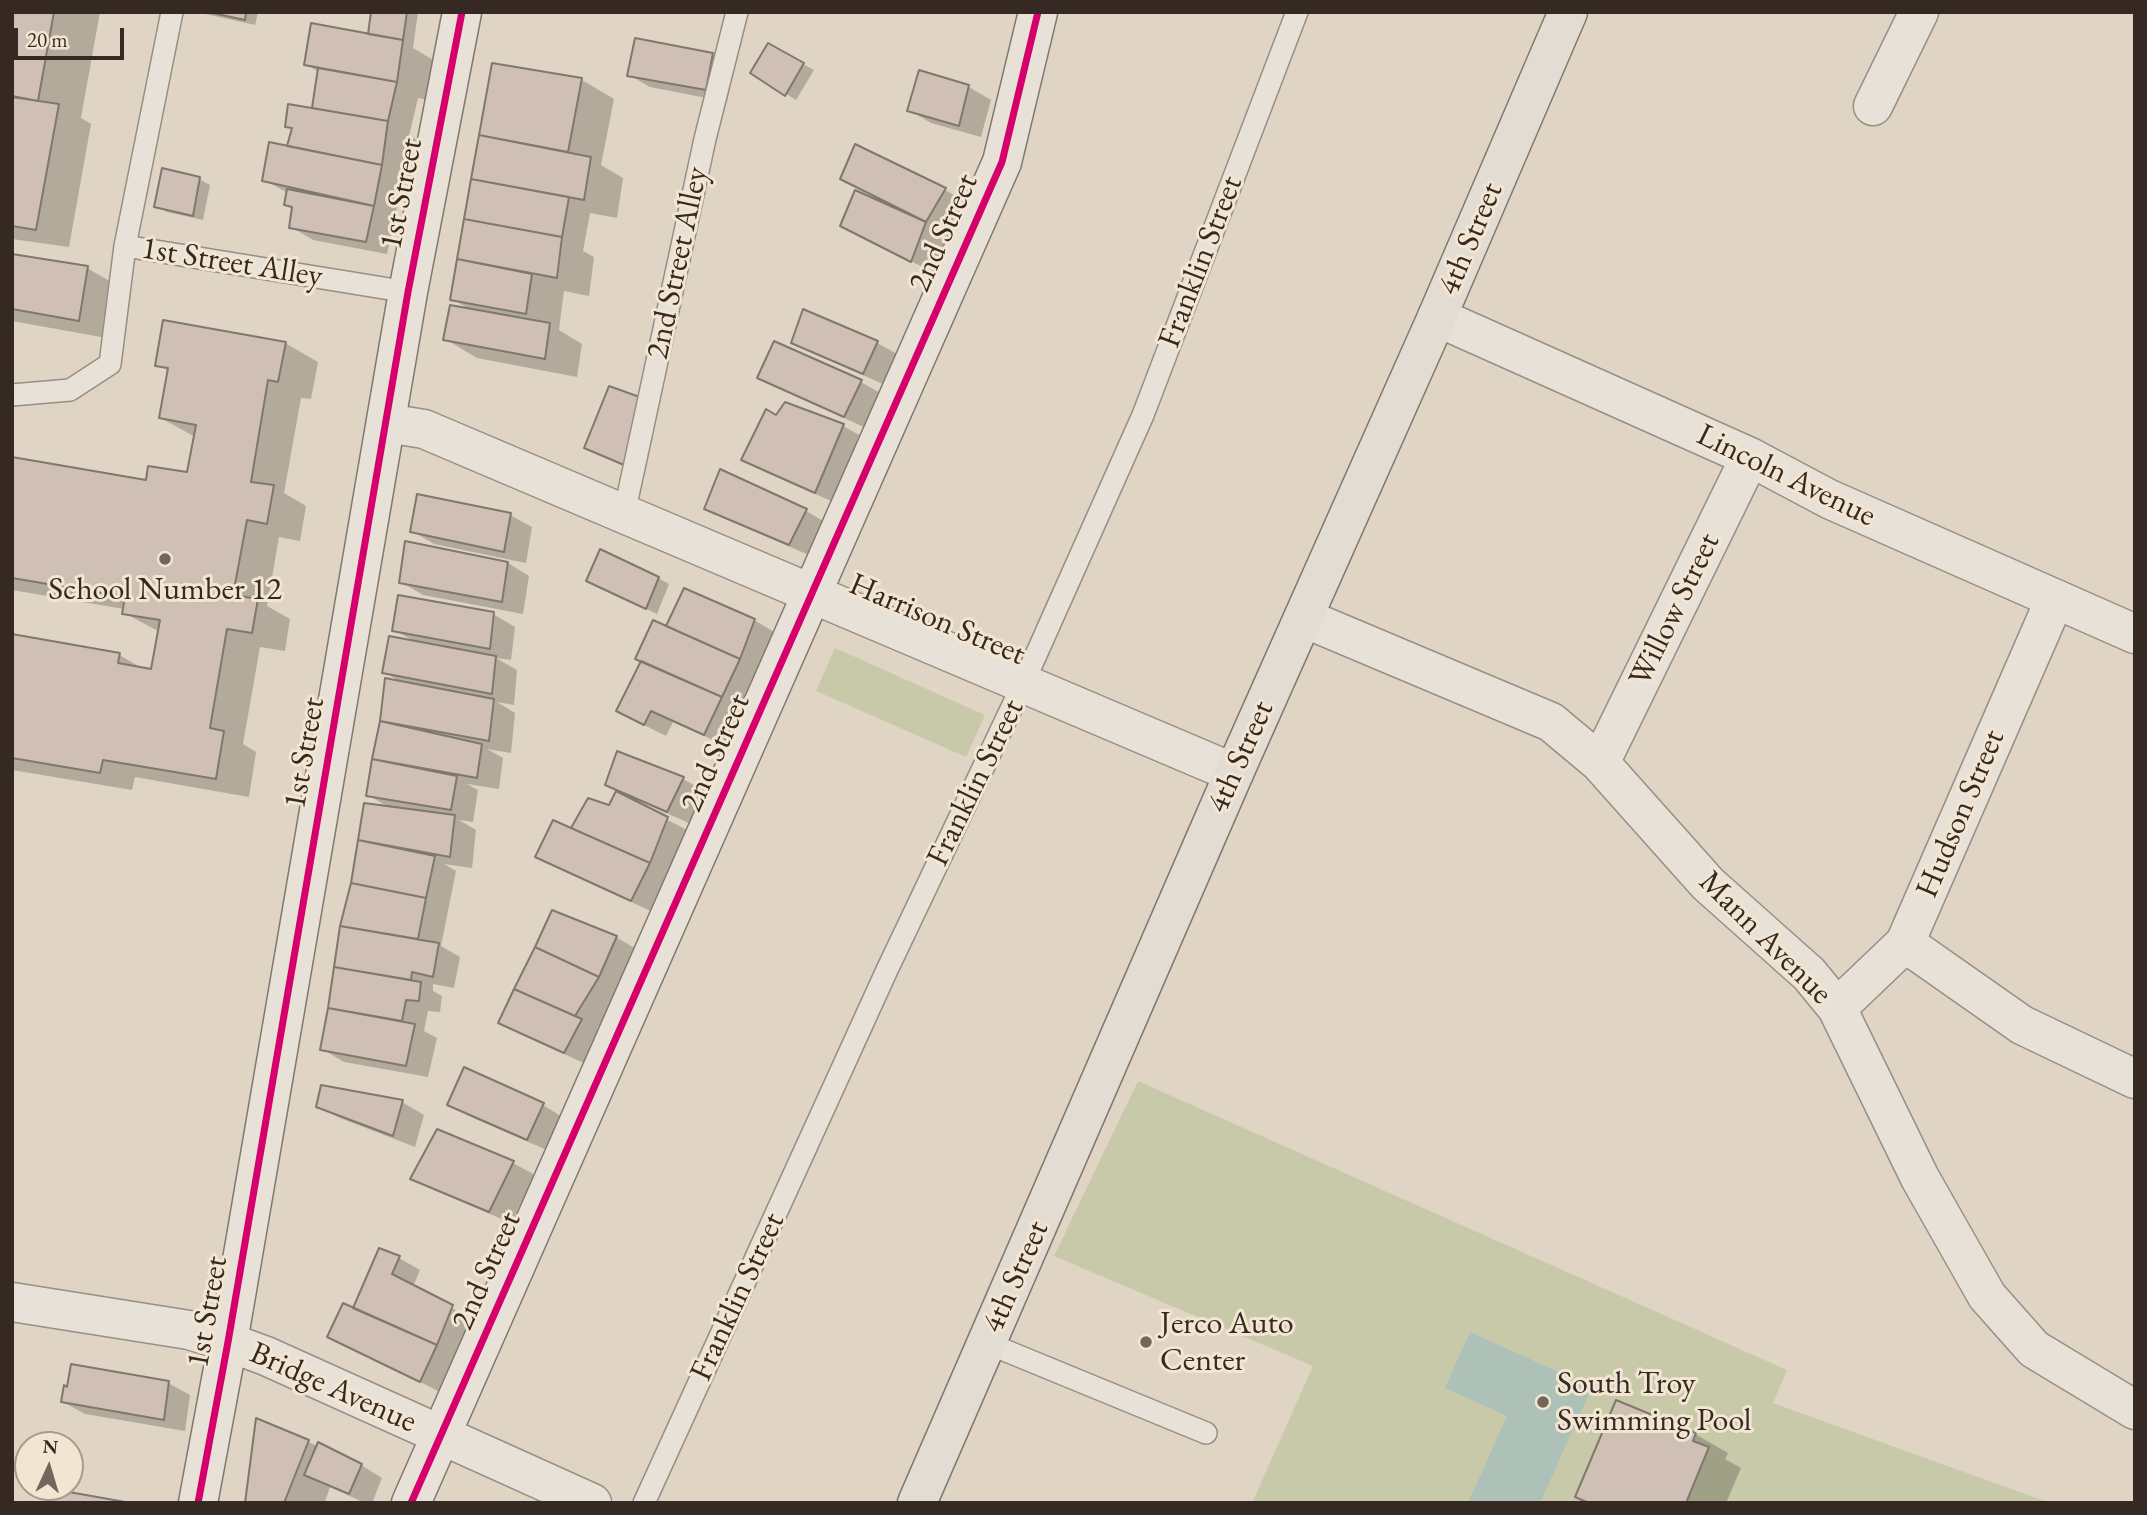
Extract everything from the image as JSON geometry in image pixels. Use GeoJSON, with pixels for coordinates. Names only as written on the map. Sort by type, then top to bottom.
{"type":"FeatureCollection","features":[{"type":"Feature","properties":{"kind":"main road","name":"4th Street"},"geometry":{"type":"LineString","coordinates":[[917,1503],[1568,12]]}},
{"type":"Feature","properties":{"kind":"street","name":"1st Street"},"geometry":{"type":"LineString","coordinates":[[198,1503],[408,292],[462,12]]}},
{"type":"Feature","properties":{"kind":"street","name":"2nd Street"},"geometry":{"type":"LineString","coordinates":[[411,1503],[1002,162],[1038,12]]}},
{"type":"Feature","properties":{"kind":"street"},"geometry":{"type":"LineString","coordinates":[[1874,106],[1919,12]]}},
{"type":"Feature","properties":{"kind":"street","name":"Lincoln Avenue"},"geometry":{"type":"LineString","coordinates":[[1437,317],[1750,457],[1829,499],[2135,634]]}},
{"type":"Feature","properties":{"kind":"street","name":"Harrison Street"},"geometry":{"type":"LineString","coordinates":[[386,423],[424,429],[1234,773]]}},
{"type":"Feature","properties":{"kind":"street","name":"Willow Street"},"geometry":{"type":"LineString","coordinates":[[1600,763],[1750,457]]}},
{"type":"Feature","properties":{"kind":"street","name":"Hudson Street"},"geometry":{"type":"LineString","coordinates":[[1837,1008],[1905,943],[2054,600]]}},
{"type":"Feature","properties":{"kind":"street","name":"Mann Avenue"},"geometry":{"type":"LineString","coordinates":[[1304,618],[1551,722],[1600,763],[1708,884],[1809,974],[1837,1008],[1920,1178],[1987,1296],[2034,1349],[2135,1410]]}},
{"type":"Feature","properties":{"kind":"street"},"geometry":{"type":"LineString","coordinates":[[1905,943],[2022,1026],[2135,1079]]}},
{"type":"Feature","properties":{"kind":"street","name":"Bridge Avenue"},"geometry":{"type":"LineString","coordinates":[[12,1302],[189,1330],[228,1342],[266,1356],[592,1503]]}},
{"type":"Feature","properties":{"kind":"lane","name":"1st Street Alley"},"geometry":{"type":"LineString","coordinates":[[172,12],[125,246],[408,292]]}},
{"type":"Feature","properties":{"kind":"lane","name":"2nd Street Alley"},"geometry":{"type":"LineString","coordinates":[[624,514],[705,139],[737,12]]}},
{"type":"Feature","properties":{"kind":"lane","name":"Franklin Street"},"geometry":{"type":"LineString","coordinates":[[644,1503],[887,970],[1023,684],[1143,415],[1297,12]]}},
{"type":"Feature","properties":{"kind":"lane"},"geometry":{"type":"LineString","coordinates":[[12,395],[70,390],[110,364],[125,246]]}},
{"type":"Feature","properties":{"kind":"lane"},"geometry":{"type":"LineString","coordinates":[[987,1343],[1206,1433]]}},
{"type":"Feature","properties":{"kind":"green space"},"geometry":{"type":"Polygon","coordinates":[[[835,648],[985,715],[966,757],[816,691],[835,648]]]}},
{"type":"Feature","properties":{"kind":"green space","name":"South Troy Swimming Pool"},"geometry":{"type":"Polygon","coordinates":[[[1138,1081],[1787,1370],[1773,1403],[2050,1503],[1252,1503],[1313,1366],[1054,1256],[1138,1081]]]}},
{"type":"Feature","properties":{"kind":"shaded area","name":"South Troy Swimming Pool"},"geometry":{"type":"Polygon","coordinates":[[[1470,1332],[1592,1387],[1540,1503],[1468,1503],[1507,1416],[1445,1388],[1470,1332]]]}},
{"type":"Feature","properties":{"kind":"building"},"geometry":{"type":"Polygon","coordinates":[[[12,12],[54,12],[38,101],[12,96],[12,12]]]}},
{"type":"Feature","properties":{"kind":"building"},"geometry":{"type":"Polygon","coordinates":[[[208,12],[246,12],[245,20],[208,12]]]}},
{"type":"Feature","properties":{"kind":"building"},"geometry":{"type":"Polygon","coordinates":[[[371,12],[407,12],[403,40],[368,34],[371,12]]]}},
{"type":"Feature","properties":{"kind":"building"},"geometry":{"type":"Polygon","coordinates":[[[311,23],[403,40],[397,82],[304,65],[311,23]]]}},
{"type":"Feature","properties":{"kind":"building"},"geometry":{"type":"Polygon","coordinates":[[[635,38],[713,53],[706,90],[627,76],[635,38]]]}},
{"type":"Feature","properties":{"kind":"building"},"geometry":{"type":"Polygon","coordinates":[[[768,43],[804,63],[785,96],[750,73],[768,43]]]}},
{"type":"Feature","properties":{"kind":"building"},"geometry":{"type":"Polygon","coordinates":[[[492,63],[582,78],[568,152],[479,135],[492,63]]]}},
{"type":"Feature","properties":{"kind":"building"},"geometry":{"type":"Polygon","coordinates":[[[318,68],[397,82],[388,121],[312,108],[318,68]]]}},
{"type":"Feature","properties":{"kind":"building"},"geometry":{"type":"Polygon","coordinates":[[[919,70],[969,85],[959,126],[907,111],[919,70]]]}},
{"type":"Feature","properties":{"kind":"building"},"geometry":{"type":"Polygon","coordinates":[[[12,97],[59,104],[36,230],[12,226],[12,97]]]}},
{"type":"Feature","properties":{"kind":"building"},"geometry":{"type":"Polygon","coordinates":[[[288,104],[388,121],[382,165],[287,146],[292,128],[285,127],[288,104]]]}},
{"type":"Feature","properties":{"kind":"building"},"geometry":{"type":"Polygon","coordinates":[[[479,135],[591,157],[584,200],[471,179],[479,135]]]}},
{"type":"Feature","properties":{"kind":"building"},"geometry":{"type":"Polygon","coordinates":[[[269,142],[382,165],[374,206],[262,181],[269,142]]]}},
{"type":"Feature","properties":{"kind":"building"},"geometry":{"type":"Polygon","coordinates":[[[855,144],[946,188],[926,222],[840,179],[855,144]]]}},
{"type":"Feature","properties":{"kind":"building"},"geometry":{"type":"Polygon","coordinates":[[[162,168],[200,177],[193,216],[154,207],[162,168]]]}},
{"type":"Feature","properties":{"kind":"building"},"geometry":{"type":"Polygon","coordinates":[[[471,179],[569,197],[562,237],[464,219],[471,179]]]}},
{"type":"Feature","properties":{"kind":"building"},"geometry":{"type":"Polygon","coordinates":[[[287,189],[374,206],[366,242],[289,228],[292,207],[284,205],[287,189]]]}},
{"type":"Feature","properties":{"kind":"building"},"geometry":{"type":"Polygon","coordinates":[[[855,190],[926,222],[911,262],[840,226],[855,190]]]}},
{"type":"Feature","properties":{"kind":"building"},"geometry":{"type":"Polygon","coordinates":[[[464,219],[562,237],[557,278],[457,259],[464,219]]]}},
{"type":"Feature","properties":{"kind":"building"},"geometry":{"type":"Polygon","coordinates":[[[12,254],[88,266],[79,321],[12,309],[12,254]]]}},
{"type":"Feature","properties":{"kind":"building"},"geometry":{"type":"Polygon","coordinates":[[[457,259],[532,274],[526,314],[450,300],[457,259]]]}},
{"type":"Feature","properties":{"kind":"building"},"geometry":{"type":"Polygon","coordinates":[[[450,305],[550,323],[545,359],[443,340],[450,305]]]}},
{"type":"Feature","properties":{"kind":"building"},"geometry":{"type":"Polygon","coordinates":[[[803,309],[878,341],[863,374],[791,343],[803,309]]]}},
{"type":"Feature","properties":{"kind":"building","name":"School Number 12"},"geometry":{"type":"Polygon","coordinates":[[[163,320],[286,342],[278,382],[268,380],[251,482],[274,485],[267,524],[247,520],[233,595],[258,599],[252,633],[227,629],[210,728],[224,731],[216,779],[103,760],[100,773],[12,758],[12,634],[120,653],[118,663],[151,669],[160,620],[122,614],[125,597],[12,578],[12,457],[146,480],[148,466],[187,472],[196,425],[159,418],[168,368],[155,366],[163,320]]]}},
{"type":"Feature","properties":{"kind":"building"},"geometry":{"type":"Polygon","coordinates":[[[774,341],[862,380],[844,417],[757,378],[774,341]]]}},
{"type":"Feature","properties":{"kind":"building"},"geometry":{"type":"Polygon","coordinates":[[[609,386],[648,400],[624,465],[584,448],[609,386]]]}},
{"type":"Feature","properties":{"kind":"building"},"geometry":{"type":"Polygon","coordinates":[[[785,402],[844,424],[815,493],[741,460],[766,409],[776,415],[785,402]]]}},
{"type":"Feature","properties":{"kind":"building"},"geometry":{"type":"Polygon","coordinates":[[[720,469],[807,509],[789,545],[704,509],[720,469]]]}},
{"type":"Feature","properties":{"kind":"building"},"geometry":{"type":"Polygon","coordinates":[[[417,494],[511,513],[504,552],[410,532],[417,494]]]}},
{"type":"Feature","properties":{"kind":"building"},"geometry":{"type":"Polygon","coordinates":[[[405,541],[508,562],[502,602],[399,583],[405,541]]]}},
{"type":"Feature","properties":{"kind":"building"},"geometry":{"type":"Polygon","coordinates":[[[600,549],[659,577],[646,609],[586,581],[600,549]]]}},
{"type":"Feature","properties":{"kind":"building"},"geometry":{"type":"Polygon","coordinates":[[[684,588],[755,619],[740,659],[666,626],[684,588]]]}},
{"type":"Feature","properties":{"kind":"building"},"geometry":{"type":"Polygon","coordinates":[[[398,595],[494,612],[490,649],[392,631],[398,595]]]}},
{"type":"Feature","properties":{"kind":"building"},"geometry":{"type":"Polygon","coordinates":[[[653,620],[740,659],[722,697],[635,659],[653,620]]]}},
{"type":"Feature","properties":{"kind":"building"},"geometry":{"type":"Polygon","coordinates":[[[389,636],[496,656],[492,694],[382,673],[389,636]]]}},
{"type":"Feature","properties":{"kind":"building"},"geometry":{"type":"Polygon","coordinates":[[[641,661],[722,697],[704,735],[651,711],[644,725],[616,711],[641,661]]]}},
{"type":"Feature","properties":{"kind":"building"},"geometry":{"type":"Polygon","coordinates":[[[385,678],[494,699],[489,741],[380,721],[385,678]]]}},
{"type":"Feature","properties":{"kind":"building"},"geometry":{"type":"Polygon","coordinates":[[[380,721],[482,744],[477,778],[372,759],[380,721]]]}},
{"type":"Feature","properties":{"kind":"building"},"geometry":{"type":"Polygon","coordinates":[[[617,751],[684,777],[667,812],[605,785],[617,751]]]}},
{"type":"Feature","properties":{"kind":"building"},"geometry":{"type":"Polygon","coordinates":[[[372,759],[457,776],[451,810],[366,796],[372,759]]]}},
{"type":"Feature","properties":{"kind":"building"},"geometry":{"type":"Polygon","coordinates":[[[616,791],[668,817],[650,863],[571,828],[588,798],[609,805],[616,791]]]}},
{"type":"Feature","properties":{"kind":"building"},"geometry":{"type":"Polygon","coordinates":[[[364,803],[455,815],[450,857],[358,840],[364,803]]]}},
{"type":"Feature","properties":{"kind":"building"},"geometry":{"type":"Polygon","coordinates":[[[553,820],[650,863],[631,901],[535,857],[553,820]]]}},
{"type":"Feature","properties":{"kind":"building"},"geometry":{"type":"Polygon","coordinates":[[[358,840],[435,856],[426,898],[351,883],[358,840]]]}},
{"type":"Feature","properties":{"kind":"building"},"geometry":{"type":"Polygon","coordinates":[[[351,883],[426,898],[418,939],[340,926],[351,883]]]}},
{"type":"Feature","properties":{"kind":"building"},"geometry":{"type":"Polygon","coordinates":[[[552,910],[617,936],[599,977],[535,947],[552,910]]]}},
{"type":"Feature","properties":{"kind":"building"},"geometry":{"type":"Polygon","coordinates":[[[340,926],[439,943],[433,977],[412,972],[411,980],[334,967],[340,926]]]}},
{"type":"Feature","properties":{"kind":"building"},"geometry":{"type":"Polygon","coordinates":[[[535,947],[599,977],[575,1016],[514,989],[535,947]]]}},
{"type":"Feature","properties":{"kind":"building"},"geometry":{"type":"Polygon","coordinates":[[[334,967],[421,982],[419,1001],[406,1000],[402,1021],[328,1008],[334,967]]]}},
{"type":"Feature","properties":{"kind":"building"},"geometry":{"type":"Polygon","coordinates":[[[514,989],[582,1019],[564,1053],[498,1023],[514,989]]]}},
{"type":"Feature","properties":{"kind":"building"},"geometry":{"type":"Polygon","coordinates":[[[328,1008],[415,1024],[406,1066],[320,1050],[328,1008]]]}},
{"type":"Feature","properties":{"kind":"building"},"geometry":{"type":"Polygon","coordinates":[[[464,1067],[544,1103],[527,1140],[447,1105],[464,1067]]]}},
{"type":"Feature","properties":{"kind":"building"},"geometry":{"type":"Polygon","coordinates":[[[321,1085],[403,1100],[393,1136],[316,1107],[321,1085]]]}},
{"type":"Feature","properties":{"kind":"building"},"geometry":{"type":"Polygon","coordinates":[[[437,1129],[514,1161],[489,1212],[410,1179],[437,1129]]]}},
{"type":"Feature","properties":{"kind":"building"},"geometry":{"type":"Polygon","coordinates":[[[379,1248],[400,1256],[392,1274],[453,1305],[437,1345],[353,1308],[379,1248]]]}},
{"type":"Feature","properties":{"kind":"building"},"geometry":{"type":"Polygon","coordinates":[[[343,1303],[437,1345],[420,1382],[327,1337],[343,1303]]]}},
{"type":"Feature","properties":{"kind":"building"},"geometry":{"type":"Polygon","coordinates":[[[71,1364],[169,1381],[164,1420],[61,1402],[71,1364]]]}},
{"type":"Feature","properties":{"kind":"building"},"geometry":{"type":"Polygon","coordinates":[[[1616,1400],[1696,1433],[1693,1441],[1709,1447],[1686,1503],[1589,1503],[1575,1497],[1616,1400]]]}},
{"type":"Feature","properties":{"kind":"building"},"geometry":{"type":"Polygon","coordinates":[[[256,1418],[309,1440],[284,1503],[245,1503],[256,1418]]]}},
{"type":"Feature","properties":{"kind":"building"},"geometry":{"type":"Polygon","coordinates":[[[318,1442],[362,1464],[349,1494],[304,1475],[318,1442]]]}},
{"type":"Feature","properties":{"kind":"building"},"geometry":{"type":"Polygon","coordinates":[[[84,1495],[131,1503],[50,1503],[84,1501],[84,1495]]]}},
{"type":"Feature","properties":{"kind":"cycle path"},"geometry":{"type":"LineString","coordinates":[[198,1503],[408,292],[462,12]]}},
{"type":"Feature","properties":{"kind":"cycle path"},"geometry":{"type":"LineString","coordinates":[[411,1503],[1002,162],[1038,12]]}},
{"type":"Feature","properties":{"kind":"place","name":"School Number 12"},"geometry":{"type":"Point","coordinates":[165,559]}},
{"type":"Feature","properties":{"kind":"place","name":"Jerco Auto Center"},"geometry":{"type":"Point","coordinates":[1146,1342]}},
{"type":"Feature","properties":{"kind":"place","name":"South Troy Swimming Pool"},"geometry":{"type":"Point","coordinates":[1543,1402]}}]}
